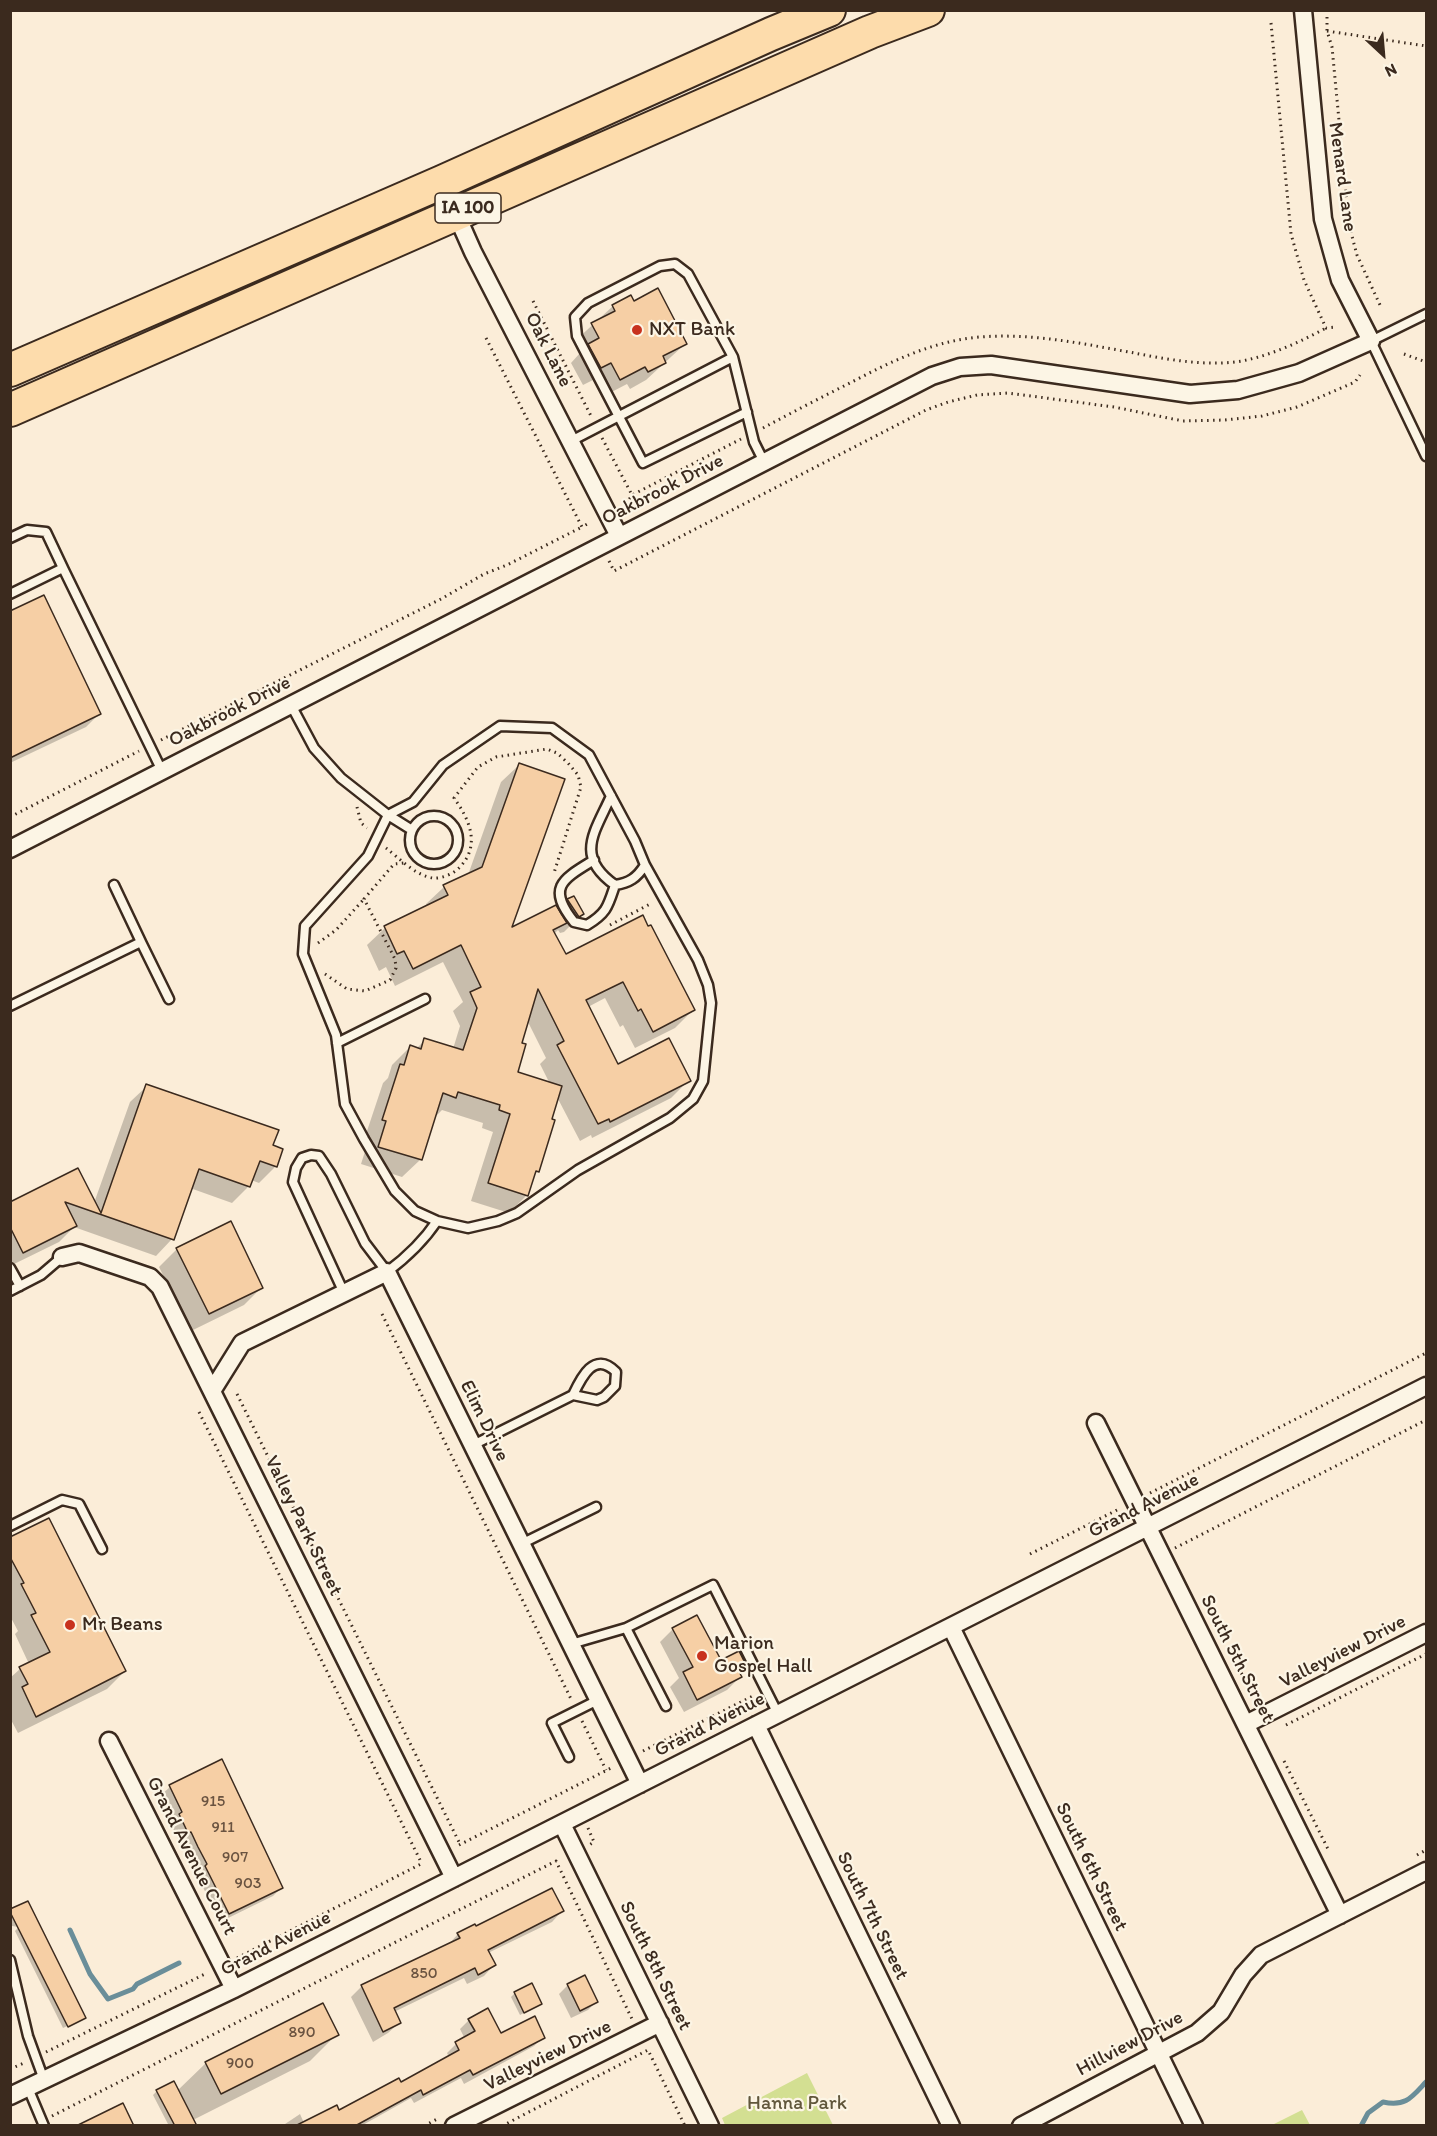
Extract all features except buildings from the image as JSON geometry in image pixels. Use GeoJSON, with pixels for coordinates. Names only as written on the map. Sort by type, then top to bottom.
{"type":"FeatureCollection","features":[{"type":"Feature","properties":{"kind":"highway","name":"IA 100"},"geometry":{"type":"LineString","coordinates":[[10,370],[829,10]]}},
{"type":"Feature","properties":{"kind":"highway","name":"IA 100"},"geometry":{"type":"LineString","coordinates":[[10,410],[849,42],[928,10]]}},
{"type":"Feature","properties":{"kind":"street","name":"Menard Lane"},"geometry":{"type":"LineString","coordinates":[[1303,10],[1323,219],[1340,280],[1371,340]]}},
{"type":"Feature","properties":{"kind":"street","name":"Oak Lane"},"geometry":{"type":"LineString","coordinates":[[442,182],[473,252],[619,536]]}},
{"type":"Feature","properties":{"kind":"street","name":"Oakbrook Drive"},"geometry":{"type":"LineString","coordinates":[[10,849],[932,376],[960,367],[991,365],[1190,394],[1238,390],[1299,373],[1371,340]]}},
{"type":"Feature","properties":{"kind":"street","name":"Valley Park Street"},"geometry":{"type":"LineString","coordinates":[[62,1257],[79,1253],[150,1278],[160,1287],[454,1878]]}},
{"type":"Feature","properties":{"kind":"street"},"geometry":{"type":"LineString","coordinates":[[212,1391],[242,1343],[387,1272]]}},
{"type":"Feature","properties":{"kind":"street","name":"Elim Drive"},"geometry":{"type":"LineString","coordinates":[[387,1272],[640,1784]]}},
{"type":"Feature","properties":{"kind":"street","name":"Grand Avenue"},"geometry":{"type":"LineString","coordinates":[[10,2096],[234,1989],[1426,1386]]}},
{"type":"Feature","properties":{"kind":"street","name":"South 5th Street"},"geometry":{"type":"LineString","coordinates":[[1096,1423],[1340,1915]]}},
{"type":"Feature","properties":{"kind":"street","name":"South 6th Street"},"geometry":{"type":"LineString","coordinates":[[951,1627],[1194,2126]]}},
{"type":"Feature","properties":{"kind":"street","name":"Valleyview Drive"},"geometry":{"type":"LineString","coordinates":[[1246,1724],[1426,1633]]}},
{"type":"Feature","properties":{"kind":"street","name":"South 7th Street"},"geometry":{"type":"LineString","coordinates":[[756,1725],[951,2126]]}},
{"type":"Feature","properties":{"kind":"street","name":"Grand Avenue Court"},"geometry":{"type":"LineString","coordinates":[[110,1741],[234,1989]]}},
{"type":"Feature","properties":{"kind":"street","name":"South 8th Street"},"geometry":{"type":"LineString","coordinates":[[562,1824],[710,2126]]}},
{"type":"Feature","properties":{"kind":"street","name":"Hillview Drive"},"geometry":{"type":"LineString","coordinates":[[1020,2126],[1197,2033],[1221,2012],[1243,1975],[1262,1955],[1426,1871]]}},
{"type":"Feature","properties":{"kind":"street","name":"Valleyview Drive"},"geometry":{"type":"LineString","coordinates":[[450,2120],[660,2023]]}},
{"type":"Feature","properties":{"kind":"lane"},"geometry":{"type":"LineString","coordinates":[[747,412],[643,463],[577,336],[575,317],[588,303],[660,266],[675,264],[688,274],[733,357],[747,412],[754,442],[764,462]]}},
{"type":"Feature","properties":{"kind":"lane"},"geometry":{"type":"LineString","coordinates":[[1426,314],[1371,340],[1426,456]]}},
{"type":"Feature","properties":{"kind":"lane"},"geometry":{"type":"LineString","coordinates":[[571,441],[733,357]]}},
{"type":"Feature","properties":{"kind":"lane"},"geometry":{"type":"LineString","coordinates":[[10,538],[27,530],[46,532],[162,771]]}},
{"type":"Feature","properties":{"kind":"lane"},"geometry":{"type":"LineString","coordinates":[[10,594],[63,568]]}},
{"type":"Feature","properties":{"kind":"lane"},"geometry":{"type":"LineString","coordinates":[[291,705],[314,748],[341,778],[412,830]]}},
{"type":"Feature","properties":{"kind":"lane"},"geometry":{"type":"LineString","coordinates":[[500,726],[552,728],[589,755],[635,841],[645,865],[698,960],[708,985],[711,1003],[706,1063],[703,1081],[693,1099],[670,1118],[578,1170],[517,1213],[498,1221],[468,1228],[437,1221],[415,1211],[395,1191],[364,1140],[345,1104],[336,1035],[303,954],[305,926],[368,856],[388,814],[413,802],[443,765],[500,726]]}},
{"type":"Feature","properties":{"kind":"lane"},"geometry":{"type":"LineString","coordinates":[[611,796],[590,841],[590,850],[594,860],[607,880],[615,885],[627,883],[637,877],[645,865]]}},
{"type":"Feature","properties":{"kind":"lane"},"geometry":{"type":"LineString","coordinates":[[440,817],[454,826],[458,842],[457,850],[446,861],[439,864],[424,863],[418,859],[410,845],[412,830],[423,818],[440,817]]}},
{"type":"Feature","properties":{"kind":"lane"},"geometry":{"type":"LineString","coordinates":[[594,860],[569,875],[560,887],[559,896],[563,909],[574,922],[587,925],[607,909],[615,885]]}},
{"type":"Feature","properties":{"kind":"lane"},"geometry":{"type":"LineString","coordinates":[[114,885],[170,999]]}},
{"type":"Feature","properties":{"kind":"lane"},"geometry":{"type":"LineString","coordinates":[[10,1006],[141,942]]}},
{"type":"Feature","properties":{"kind":"lane"},"geometry":{"type":"LineString","coordinates":[[337,1042],[425,999]]}},
{"type":"Feature","properties":{"kind":"lane"},"geometry":{"type":"LineString","coordinates":[[344,1293],[293,1182],[296,1168],[302,1158],[312,1155],[319,1156],[331,1174],[365,1242],[387,1272],[412,1253],[437,1221]]}},
{"type":"Feature","properties":{"kind":"lane"},"geometry":{"type":"LineString","coordinates":[[10,1291],[41,1275],[62,1257]]}},
{"type":"Feature","properties":{"kind":"lane"},"geometry":{"type":"LineString","coordinates":[[10,1268],[20,1286]]}},
{"type":"Feature","properties":{"kind":"lane"},"geometry":{"type":"LineString","coordinates":[[473,1445],[573,1395],[590,1366],[606,1366],[616,1372],[615,1386],[604,1397],[597,1400],[573,1395]]}},
{"type":"Feature","properties":{"kind":"lane"},"geometry":{"type":"LineString","coordinates":[[10,1527],[62,1500],[79,1504],[102,1549]]}},
{"type":"Feature","properties":{"kind":"lane"},"geometry":{"type":"LineString","coordinates":[[521,1544],[596,1507]]}},
{"type":"Feature","properties":{"kind":"lane"},"geometry":{"type":"LineString","coordinates":[[571,1644],[626,1628],[713,1585],[778,1713]]}},
{"type":"Feature","properties":{"kind":"lane"},"geometry":{"type":"LineString","coordinates":[[626,1628],[666,1706]]}},
{"type":"Feature","properties":{"kind":"lane"},"geometry":{"type":"LineString","coordinates":[[569,1757],[552,1723],[598,1700]]}},
{"type":"Feature","properties":{"kind":"lane"},"geometry":{"type":"LineString","coordinates":[[10,1960],[28,2036],[44,2080]]}},
{"type":"Feature","properties":{"kind":"lane"},"geometry":{"type":"LineString","coordinates":[[28,2088],[43,2123]]}},
{"type":"Feature","properties":{"kind":"path"},"geometry":{"type":"LineString","coordinates":[[1327,17],[1332,47],[1348,225],[1357,255],[1380,305]]}},
{"type":"Feature","properties":{"kind":"path"},"geometry":{"type":"LineString","coordinates":[[1271,23],[1291,234],[1304,280],[1326,328],[1336,327]]}},
{"type":"Feature","properties":{"kind":"path"},"geometry":{"type":"LineString","coordinates":[[1328,31],[1426,46]]}},
{"type":"Feature","properties":{"kind":"path"},"geometry":{"type":"LineString","coordinates":[[533,301],[632,495]]}},
{"type":"Feature","properties":{"kind":"path"},"geometry":{"type":"LineString","coordinates":[[486,338],[582,527]]}},
{"type":"Feature","properties":{"kind":"path"},"geometry":{"type":"LineString","coordinates":[[1404,354],[1426,362]]}},
{"type":"Feature","properties":{"kind":"path"},"geometry":{"type":"LineString","coordinates":[[609,561],[614,571],[916,415],[948,402],[977,395],[1008,393],[1114,407],[1183,421],[1225,420],[1262,416],[1297,407],[1355,382],[1360,375]]}},
{"type":"Feature","properties":{"kind":"path"},"geometry":{"type":"LineString","coordinates":[[10,817],[451,593],[484,574],[507,565],[589,523]]}},
{"type":"Feature","properties":{"kind":"path"},"geometry":{"type":"LineString","coordinates":[[262,689],[266,697]]}},
{"type":"Feature","properties":{"kind":"path"},"geometry":{"type":"LineString","coordinates":[[386,848],[417,872],[432,878],[456,871],[468,858],[471,849],[471,832],[468,820],[454,798],[478,767],[496,757],[547,749],[557,753],[568,763],[578,775],[581,787],[552,879]]}},
{"type":"Feature","properties":{"kind":"path"},"geometry":{"type":"LineString","coordinates":[[317,951],[317,943],[336,930],[394,864],[406,863]]}},
{"type":"Feature","properties":{"kind":"path"},"geometry":{"type":"LineString","coordinates":[[323,972],[347,989],[365,991],[390,980],[396,968],[395,959],[364,899]]}},
{"type":"Feature","properties":{"kind":"path"},"geometry":{"type":"LineString","coordinates":[[604,927],[652,903]]}},
{"type":"Feature","properties":{"kind":"path"},"geometry":{"type":"LineString","coordinates":[[382,1314],[606,1770]]}},
{"type":"Feature","properties":{"kind":"path"},"geometry":{"type":"LineString","coordinates":[[1144,1496],[1426,1353]]}},
{"type":"Feature","properties":{"kind":"path"},"geometry":{"type":"LineString","coordinates":[[237,1394],[460,1844]]}},
{"type":"Feature","properties":{"kind":"path"},"geometry":{"type":"LineString","coordinates":[[198,1412],[422,1864]]}},
{"type":"Feature","properties":{"kind":"path"},"geometry":{"type":"LineString","coordinates":[[1171,1550],[1426,1420]]}},
{"type":"Feature","properties":{"kind":"path"},"geometry":{"type":"LineString","coordinates":[[1030,1554],[1125,1506]]}},
{"type":"Feature","properties":{"kind":"path"},"geometry":{"type":"LineString","coordinates":[[1177,1547],[1182,1557]]}},
{"type":"Feature","properties":{"kind":"path"},"geometry":{"type":"LineString","coordinates":[[1208,1607],[1221,1635]]}},
{"type":"Feature","properties":{"kind":"path"},"geometry":{"type":"LineString","coordinates":[[1229,1652],[1241,1669],[1256,1702]]}},
{"type":"Feature","properties":{"kind":"path"},"geometry":{"type":"LineString","coordinates":[[1281,1728],[1426,1654]]}},
{"type":"Feature","properties":{"kind":"path"},"geometry":{"type":"LineString","coordinates":[[636,1755],[766,1690]]}},
{"type":"Feature","properties":{"kind":"path"},"geometry":{"type":"LineString","coordinates":[[1280,1752],[1334,1861]]}},
{"type":"Feature","properties":{"kind":"path"},"geometry":{"type":"LineString","coordinates":[[453,1848],[613,1767]]}},
{"type":"Feature","properties":{"kind":"path"},"geometry":{"type":"LineString","coordinates":[[585,1847],[594,1842],[587,1825]]}},
{"type":"Feature","properties":{"kind":"path"},"geometry":{"type":"LineString","coordinates":[[1417,1855],[1426,1850]]}},
{"type":"Feature","properties":{"kind":"path"},"geometry":{"type":"LineString","coordinates":[[43,2123],[556,1862],[633,2019],[622,2024]]}},
{"type":"Feature","properties":{"kind":"path"},"geometry":{"type":"LineString","coordinates":[[502,2126],[648,2050],[685,2126]]}},
{"type":"Feature","properties":{"kind":"path"},"geometry":{"type":"LineString","coordinates":[[424,2126],[450,2120]]}},
{"type":"Feature","properties":{"kind":"green space","name":"Hanna Park"},"geometry":{"type":"Polygon","coordinates":[[[807,2073],[833,2125],[725,2125],[722,2118],[807,2073]]]}},
{"type":"Feature","properties":{"kind":"green space"},"geometry":{"type":"Polygon","coordinates":[[[1302,2110],[1310,2125],[1272,2125],[1302,2110]]]}},
{"type":"Feature","properties":{"kind":"waterway"},"geometry":{"type":"LineString","coordinates":[[70,1930],[90,1974],[108,1999],[133,1989],[137,1984],[179,1963]]}},
{"type":"Feature","properties":{"kind":"waterway"},"geometry":{"type":"LineString","coordinates":[[1361,2126],[1368,2113],[1383,2102],[1397,2103],[1408,2100],[1426,2082]]}},
{"type":"Feature","properties":{"kind":"place","name":"NXT Bank"},"geometry":{"type":"Point","coordinates":[637,330]}},
{"type":"Feature","properties":{"kind":"place","name":"Mr Beans"},"geometry":{"type":"Point","coordinates":[70,1625]}},
{"type":"Feature","properties":{"kind":"place","name":"Marion Gospel Hall"},"geometry":{"type":"Point","coordinates":[702,1656]}}]}
